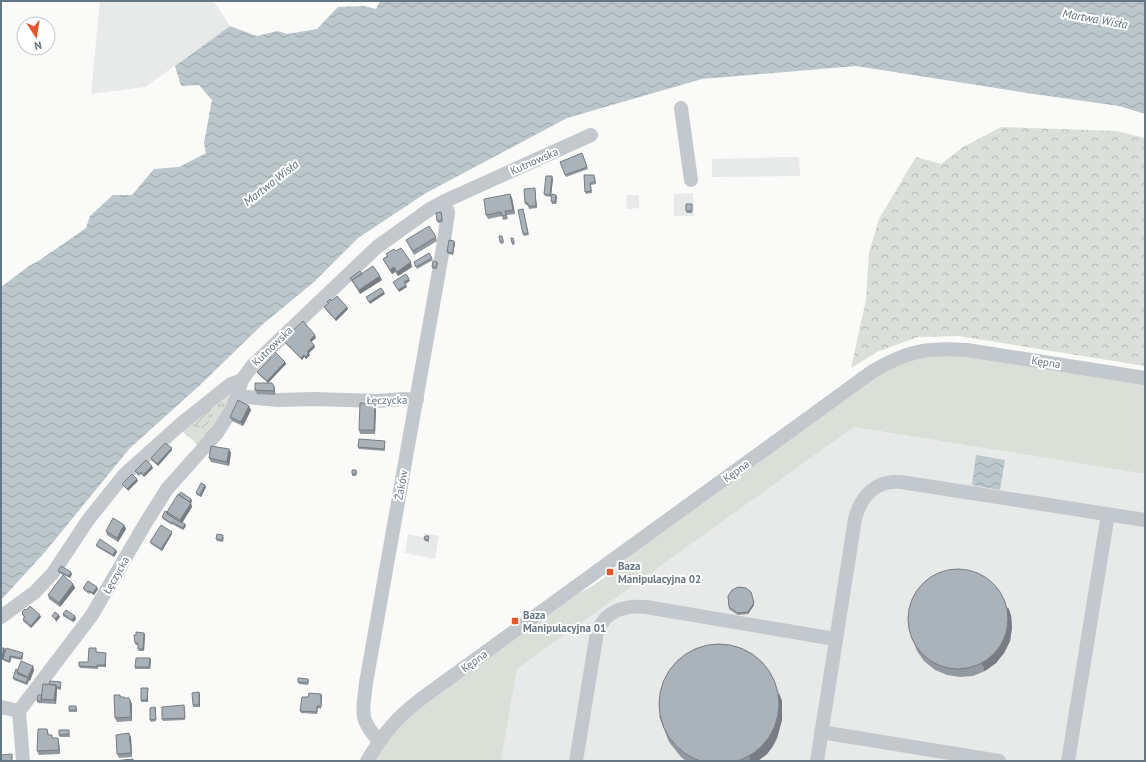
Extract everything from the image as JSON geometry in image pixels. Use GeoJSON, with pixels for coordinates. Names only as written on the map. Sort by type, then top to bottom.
{"type":"FeatureCollection","features":[{"type":"Feature","properties":{"kind":"street"},"geometry":{"type":"LineString","coordinates":[[681,108],[691,180]]}},
{"type":"Feature","properties":{"kind":"street","name":"Kutnowska"},"geometry":{"type":"LineString","coordinates":[[1,617],[35,592],[53,573],[88,520],[133,466],[182,423],[231,384],[242,380],[252,365],[377,247],[445,201],[591,135]]}},
{"type":"Feature","properties":{"kind":"street","name":"Żaków"},"geometry":{"type":"LineString","coordinates":[[379,741],[367,727],[364,719],[366,683],[448,220],[445,201]]}},
{"type":"Feature","properties":{"kind":"street","name":"Kępna"},"geometry":{"type":"LineString","coordinates":[[379,741],[392,724],[421,699],[873,371],[888,362],[921,350],[944,348],[968,350],[1145,378]]}},
{"type":"Feature","properties":{"kind":"street","name":"Łęczycka"},"geometry":{"type":"LineString","coordinates":[[19,711],[92,615],[167,489],[217,433],[232,409],[242,380]]}},
{"type":"Feature","properties":{"kind":"street","name":"Łęczycka"},"geometry":{"type":"LineString","coordinates":[[237,396],[278,400],[417,400]]}},
{"type":"Feature","properties":{"kind":"street"},"geometry":{"type":"LineString","coordinates":[[817,761],[856,512],[865,496],[881,484],[894,481],[1145,520]]}},
{"type":"Feature","properties":{"kind":"street"},"geometry":{"type":"LineString","coordinates":[[1068,761],[1108,514]]}},
{"type":"Feature","properties":{"kind":"street"},"geometry":{"type":"LineString","coordinates":[[576,761],[596,632],[604,619],[619,610],[634,606],[646,607],[835,639]]}},
{"type":"Feature","properties":{"kind":"street"},"geometry":{"type":"LineString","coordinates":[[1,707],[19,711],[23,761]]}},
{"type":"Feature","properties":{"kind":"street"},"geometry":{"type":"LineString","coordinates":[[821,732],[999,761]]}},
{"type":"Feature","properties":{"kind":"street"},"geometry":{"type":"LineString","coordinates":[[367,761],[379,741]]}},
{"type":"Feature","properties":{"kind":"shaded area"},"geometry":{"type":"Polygon","coordinates":[[[100,1],[211,1],[215,3],[230,26],[145,87],[91,94],[100,1]]]}},
{"type":"Feature","properties":{"kind":"shaded area"},"geometry":{"type":"Polygon","coordinates":[[[799,157],[800,176],[712,177],[712,159],[799,157]]]}},
{"type":"Feature","properties":{"kind":"shaded area"},"geometry":{"type":"Polygon","coordinates":[[[693,193],[694,216],[674,216],[674,194],[693,193]]]}},
{"type":"Feature","properties":{"kind":"shaded area"},"geometry":{"type":"Polygon","coordinates":[[[626,195],[639,195],[639,208],[627,209],[626,195]]]}},
{"type":"Feature","properties":{"kind":"shaded area"},"geometry":{"type":"Polygon","coordinates":[[[854,427],[1145,474],[1145,761],[501,761],[517,669],[854,427]]]}},
{"type":"Feature","properties":{"kind":"shaded area"},"geometry":{"type":"Polygon","coordinates":[[[424,533],[439,536],[435,559],[405,553],[408,534],[423,537],[424,533]]]}},
{"type":"Feature","properties":{"kind":"green space"},"geometry":{"type":"Polygon","coordinates":[[[1001,127],[1117,131],[1145,138],[1145,366],[959,336],[918,337],[877,352],[851,368],[866,300],[869,253],[879,219],[916,157],[941,164],[963,147],[1001,127]]]}},
{"type":"Feature","properties":{"kind":"green space"},"geometry":{"type":"Polygon","coordinates":[[[952,354],[1145,383],[1145,474],[854,427],[517,669],[501,761],[373,761],[404,720],[579,593],[600,581],[631,555],[866,383],[903,361],[952,354]]]}},
{"type":"Feature","properties":{"kind":"green space"},"geometry":{"type":"Polygon","coordinates":[[[231,387],[224,413],[199,446],[181,430],[231,387]]]}},
{"type":"Feature","properties":{"kind":"green space"},"geometry":{"type":"Polygon","coordinates":[[[213,404],[207,419],[209,421],[213,421],[215,426],[207,437],[200,427],[189,420],[213,404]]]}},
{"type":"Feature","properties":{"kind":"water","name":"Martwa Wisła"},"geometry":{"type":"Polygon","coordinates":[[[380,1],[1145,1],[1145,114],[1119,106],[856,66],[702,79],[567,118],[426,193],[358,238],[314,282],[263,324],[199,386],[130,448],[45,552],[1,600],[1,287],[29,266],[86,228],[90,216],[113,195],[132,195],[154,169],[179,167],[206,153],[204,143],[212,100],[199,85],[181,86],[175,66],[230,26],[257,36],[277,31],[287,34],[317,29],[338,7],[364,6],[376,9],[380,1]]]}},
{"type":"Feature","properties":{"kind":"water"},"geometry":{"type":"Polygon","coordinates":[[[976,455],[1005,460],[1000,490],[972,485],[976,455]]]}},
{"type":"Feature","properties":{"kind":"building"},"geometry":{"type":"Polygon","coordinates":[[[582,153],[587,167],[565,175],[560,162],[582,153]]]}},
{"type":"Feature","properties":{"kind":"building"},"geometry":{"type":"Polygon","coordinates":[[[584,175],[594,175],[595,182],[590,183],[591,191],[585,192],[584,175]]]}},
{"type":"Feature","properties":{"kind":"building"},"geometry":{"type":"Polygon","coordinates":[[[546,176],[552,176],[550,195],[544,194],[546,176]]]}},
{"type":"Feature","properties":{"kind":"building"},"geometry":{"type":"Polygon","coordinates":[[[535,188],[536,206],[528,206],[528,203],[525,203],[524,189],[535,188]]]}},
{"type":"Feature","properties":{"kind":"building"},"geometry":{"type":"Polygon","coordinates":[[[510,194],[513,210],[505,211],[506,215],[502,216],[501,212],[486,215],[484,199],[510,194]]]}},
{"type":"Feature","properties":{"kind":"building"},"geometry":{"type":"Polygon","coordinates":[[[552,194],[556,195],[555,202],[551,201],[552,194]]]}},
{"type":"Feature","properties":{"kind":"building"},"geometry":{"type":"Polygon","coordinates":[[[686,204],[692,204],[692,211],[686,211],[686,204]]]}},
{"type":"Feature","properties":{"kind":"building"},"geometry":{"type":"Polygon","coordinates":[[[523,209],[528,233],[523,234],[518,210],[523,209]]]}},
{"type":"Feature","properties":{"kind":"building"},"geometry":{"type":"Polygon","coordinates":[[[441,212],[442,220],[437,221],[436,213],[441,212]]]}},
{"type":"Feature","properties":{"kind":"building"},"geometry":{"type":"Polygon","coordinates":[[[429,226],[436,237],[413,251],[406,240],[429,226]]]}},
{"type":"Feature","properties":{"kind":"building"},"geometry":{"type":"Polygon","coordinates":[[[499,236],[502,236],[503,241],[500,242],[499,236]]]}},
{"type":"Feature","properties":{"kind":"building"},"geometry":{"type":"Polygon","coordinates":[[[449,240],[454,241],[453,253],[447,252],[449,240]]]}},
{"type":"Feature","properties":{"kind":"building"},"geometry":{"type":"Polygon","coordinates":[[[401,248],[411,262],[397,272],[394,267],[390,270],[383,259],[388,256],[386,254],[394,249],[396,251],[401,248]]]}},
{"type":"Feature","properties":{"kind":"building"},"geometry":{"type":"Polygon","coordinates":[[[429,253],[432,258],[416,267],[414,262],[429,253]]]}},
{"type":"Feature","properties":{"kind":"building"},"geometry":{"type":"Polygon","coordinates":[[[433,261],[437,262],[436,267],[432,267],[433,261]]]}},
{"type":"Feature","properties":{"kind":"building"},"geometry":{"type":"Polygon","coordinates":[[[373,266],[380,276],[359,290],[352,280],[373,266]]]}},
{"type":"Feature","properties":{"kind":"building"},"geometry":{"type":"Polygon","coordinates":[[[360,271],[362,274],[352,280],[353,282],[350,278],[360,271]]]}},
{"type":"Feature","properties":{"kind":"building"},"geometry":{"type":"Polygon","coordinates":[[[406,274],[409,279],[404,282],[406,285],[398,290],[393,282],[406,274]]]}},
{"type":"Feature","properties":{"kind":"building"},"geometry":{"type":"Polygon","coordinates":[[[381,288],[384,292],[369,302],[366,297],[381,288]]]}},
{"type":"Feature","properties":{"kind":"building"},"geometry":{"type":"Polygon","coordinates":[[[337,296],[347,307],[335,319],[324,307],[329,303],[327,302],[330,299],[331,301],[337,296]]]}},
{"type":"Feature","properties":{"kind":"building"},"geometry":{"type":"Polygon","coordinates":[[[303,321],[315,335],[310,340],[314,345],[307,352],[309,353],[305,357],[304,355],[301,358],[283,340],[303,321]]]}},
{"type":"Feature","properties":{"kind":"building"},"geometry":{"type":"Polygon","coordinates":[[[273,350],[285,362],[267,381],[257,372],[271,358],[268,355],[273,350]]]}},
{"type":"Feature","properties":{"kind":"building"},"geometry":{"type":"Polygon","coordinates":[[[255,383],[272,383],[274,386],[274,391],[255,390],[255,383]]]}},
{"type":"Feature","properties":{"kind":"building"},"geometry":{"type":"Polygon","coordinates":[[[238,400],[249,406],[241,422],[230,417],[238,400]]]}},
{"type":"Feature","properties":{"kind":"building"},"geometry":{"type":"Polygon","coordinates":[[[360,403],[375,404],[374,430],[359,430],[360,403]]]}},
{"type":"Feature","properties":{"kind":"building"},"geometry":{"type":"Polygon","coordinates":[[[359,439],[385,441],[384,449],[358,447],[359,439]]]}},
{"type":"Feature","properties":{"kind":"building"},"geometry":{"type":"Polygon","coordinates":[[[165,443],[172,448],[157,464],[151,458],[165,443]]]}},
{"type":"Feature","properties":{"kind":"building"},"geometry":{"type":"Polygon","coordinates":[[[211,446],[229,449],[227,462],[209,458],[211,446]]]}},
{"type":"Feature","properties":{"kind":"building"},"geometry":{"type":"Polygon","coordinates":[[[146,460],[152,466],[143,475],[141,472],[139,474],[135,471],[146,460]]]}},
{"type":"Feature","properties":{"kind":"building"},"geometry":{"type":"Polygon","coordinates":[[[352,470],[356,470],[356,474],[352,474],[352,470]]]}},
{"type":"Feature","properties":{"kind":"building"},"geometry":{"type":"Polygon","coordinates":[[[132,474],[137,479],[127,489],[122,484],[132,474]]]}},
{"type":"Feature","properties":{"kind":"building"},"geometry":{"type":"Polygon","coordinates":[[[201,483],[205,485],[200,495],[196,493],[201,483]]]}},
{"type":"Feature","properties":{"kind":"building"},"geometry":{"type":"Polygon","coordinates":[[[181,492],[191,499],[190,502],[179,495],[181,492]]]}},
{"type":"Feature","properties":{"kind":"building"},"geometry":{"type":"Polygon","coordinates":[[[178,494],[191,503],[180,520],[167,512],[178,494]]]}},
{"type":"Feature","properties":{"kind":"building"},"geometry":{"type":"Polygon","coordinates":[[[165,511],[167,514],[185,524],[183,528],[162,517],[165,511]]]}},
{"type":"Feature","properties":{"kind":"building"},"geometry":{"type":"Polygon","coordinates":[[[113,518],[124,525],[117,538],[106,531],[113,518]]]}},
{"type":"Feature","properties":{"kind":"building"},"geometry":{"type":"Polygon","coordinates":[[[161,525],[172,532],[161,549],[150,542],[161,525]]]}},
{"type":"Feature","properties":{"kind":"building"},"geometry":{"type":"Polygon","coordinates":[[[217,534],[223,535],[222,540],[216,539],[217,534]]]}},
{"type":"Feature","properties":{"kind":"building"},"geometry":{"type":"Polygon","coordinates":[[[425,536],[429,536],[428,540],[424,539],[425,536]]]}},
{"type":"Feature","properties":{"kind":"building"},"geometry":{"type":"Polygon","coordinates":[[[100,539],[116,550],[113,555],[96,545],[100,539]]]}},
{"type":"Feature","properties":{"kind":"building"},"geometry":{"type":"Polygon","coordinates":[[[61,566],[71,572],[69,576],[58,571],[61,566]]]}},
{"type":"Feature","properties":{"kind":"building"},"geometry":{"type":"Polygon","coordinates":[[[958,569],[977,573],[994,583],[1004,600],[1008,619],[1004,638],[994,655],[977,665],[958,669],[939,665],[922,655],[912,638],[908,619],[912,600],[922,583],[939,573],[958,569]]]}},
{"type":"Feature","properties":{"kind":"building"},"geometry":{"type":"Polygon","coordinates":[[[63,575],[73,584],[59,603],[48,595],[63,575]]]}},
{"type":"Feature","properties":{"kind":"building"},"geometry":{"type":"Polygon","coordinates":[[[88,581],[97,587],[93,593],[88,592],[83,588],[88,581]]]}},
{"type":"Feature","properties":{"kind":"building"},"geometry":{"type":"Polygon","coordinates":[[[738,587],[746,588],[751,592],[754,603],[748,612],[737,613],[729,607],[728,596],[732,590],[738,587]]]}},
{"type":"Feature","properties":{"kind":"building"},"geometry":{"type":"Polygon","coordinates":[[[30,606],[40,615],[31,626],[23,619],[25,617],[22,614],[25,609],[26,610],[30,606]]]}},
{"type":"Feature","properties":{"kind":"building"},"geometry":{"type":"Polygon","coordinates":[[[66,610],[75,616],[72,620],[63,614],[66,610]]]}},
{"type":"Feature","properties":{"kind":"building"},"geometry":{"type":"Polygon","coordinates":[[[55,612],[59,615],[55,619],[52,616],[55,612]]]}},
{"type":"Feature","properties":{"kind":"building"},"geometry":{"type":"Polygon","coordinates":[[[136,632],[144,633],[143,649],[138,649],[138,643],[135,643],[134,635],[136,635],[136,632]]]}},
{"type":"Feature","properties":{"kind":"building"},"geometry":{"type":"Polygon","coordinates":[[[719,644],[731,645],[742,649],[752,654],[761,662],[769,671],[774,681],[778,692],[778,716],[774,727],[769,737],[761,746],[752,754],[742,759],[731,763],[719,764],[707,763],[696,759],[686,754],[677,746],[669,737],[664,727],[660,716],[659,704],[660,692],[664,681],[669,671],[677,662],[686,654],[696,649],[707,645],[719,644]]]}},
{"type":"Feature","properties":{"kind":"building"},"geometry":{"type":"Polygon","coordinates":[[[1,648],[4,648],[2,658],[1,658],[1,648]]]}},
{"type":"Feature","properties":{"kind":"building"},"geometry":{"type":"Polygon","coordinates":[[[6,648],[23,653],[21,658],[10,656],[9,661],[3,659],[6,648]]]}},
{"type":"Feature","properties":{"kind":"building"},"geometry":{"type":"Polygon","coordinates":[[[89,648],[96,648],[96,652],[106,653],[105,665],[97,665],[97,667],[79,666],[79,662],[88,662],[89,648]]]}},
{"type":"Feature","properties":{"kind":"building"},"geometry":{"type":"Polygon","coordinates":[[[136,658],[150,658],[149,667],[135,667],[136,658]]]}},
{"type":"Feature","properties":{"kind":"building"},"geometry":{"type":"Polygon","coordinates":[[[21,661],[33,666],[28,677],[17,672],[21,661]]]}},
{"type":"Feature","properties":{"kind":"building"},"geometry":{"type":"Polygon","coordinates":[[[16,669],[18,670],[18,674],[28,678],[26,683],[13,678],[16,669]]]}},
{"type":"Feature","properties":{"kind":"building"},"geometry":{"type":"Polygon","coordinates":[[[298,678],[308,679],[308,683],[298,682],[298,678]]]}},
{"type":"Feature","properties":{"kind":"building"},"geometry":{"type":"Polygon","coordinates":[[[50,681],[61,682],[60,688],[56,685],[49,684],[50,681]]]}},
{"type":"Feature","properties":{"kind":"building"},"geometry":{"type":"Polygon","coordinates":[[[43,684],[56,685],[54,700],[41,699],[43,684]]]}},
{"type":"Feature","properties":{"kind":"building"},"geometry":{"type":"Polygon","coordinates":[[[141,688],[148,688],[147,700],[141,700],[141,688]]]}},
{"type":"Feature","properties":{"kind":"building"},"geometry":{"type":"Polygon","coordinates":[[[199,692],[199,705],[193,705],[192,693],[199,692]]]}},
{"type":"Feature","properties":{"kind":"building"},"geometry":{"type":"Polygon","coordinates":[[[309,693],[321,694],[321,706],[317,706],[317,712],[300,711],[302,697],[308,697],[309,693]]]}},
{"type":"Feature","properties":{"kind":"building"},"geometry":{"type":"Polygon","coordinates":[[[38,695],[42,695],[42,701],[37,701],[38,695]]]}},
{"type":"Feature","properties":{"kind":"building"},"geometry":{"type":"Polygon","coordinates":[[[114,695],[129,698],[131,717],[115,718],[114,695]]]}},
{"type":"Feature","properties":{"kind":"building"},"geometry":{"type":"Polygon","coordinates":[[[184,705],[185,718],[162,719],[162,707],[184,705]]]}},
{"type":"Feature","properties":{"kind":"building"},"geometry":{"type":"Polygon","coordinates":[[[69,706],[76,706],[76,710],[69,710],[69,706]]]}},
{"type":"Feature","properties":{"kind":"building"},"geometry":{"type":"Polygon","coordinates":[[[155,707],[156,719],[150,720],[150,708],[155,707]]]}},
{"type":"Feature","properties":{"kind":"building"},"geometry":{"type":"Polygon","coordinates":[[[38,729],[47,729],[48,735],[52,735],[52,738],[58,738],[59,750],[37,751],[38,729]]]}},
{"type":"Feature","properties":{"kind":"building"},"geometry":{"type":"Polygon","coordinates":[[[59,730],[69,730],[69,734],[59,735],[59,730]]]}},
{"type":"Feature","properties":{"kind":"building"},"geometry":{"type":"Polygon","coordinates":[[[129,733],[131,753],[117,754],[116,735],[129,733]]]}},
{"type":"Feature","properties":{"kind":"building"},"geometry":{"type":"Polygon","coordinates":[[[12,754],[12,761],[1,761],[1,755],[12,754]]]}},
{"type":"Feature","properties":{"kind":"building"},"geometry":{"type":"Polygon","coordinates":[[[133,759],[133,761],[113,761],[133,759]]]}},
{"type":"Feature","properties":{"kind":"place","name":"Baza Manipulacyjna 02"},"geometry":{"type":"Point","coordinates":[610,572]}},
{"type":"Feature","properties":{"kind":"place","name":"Baza Manipulacyjna 01"},"geometry":{"type":"Point","coordinates":[515,621]}}]}
